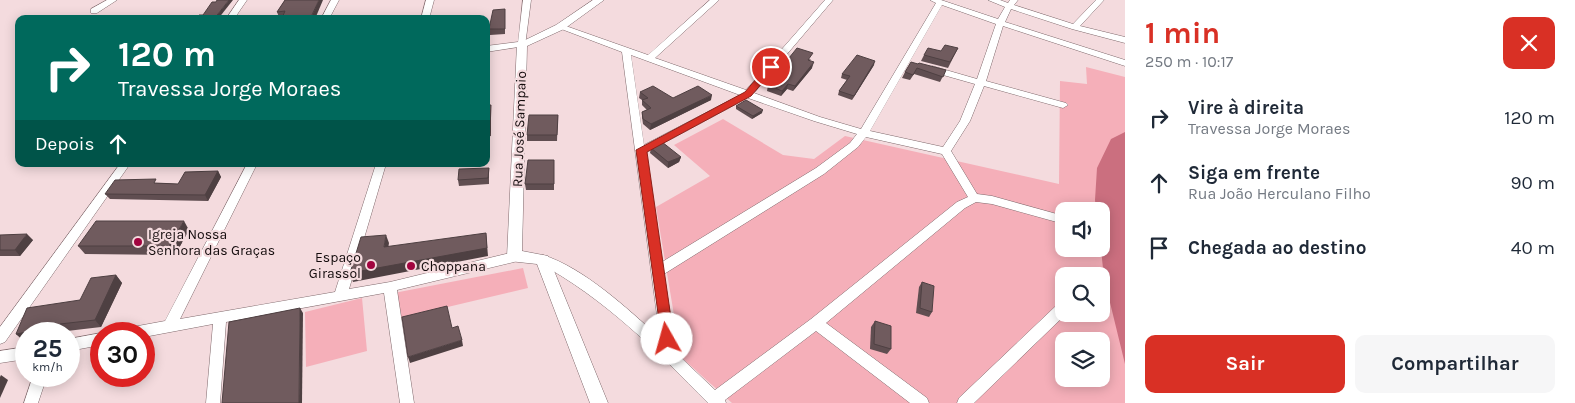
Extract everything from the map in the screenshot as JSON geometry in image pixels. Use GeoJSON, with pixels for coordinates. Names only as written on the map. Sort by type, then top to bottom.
{"type":"FeatureCollection","features":[{"type":"Feature","properties":{"kind":"street"},"geometry":{"type":"LineString","coordinates":[[94,11],[113,0]]}},
{"type":"Feature","properties":{"kind":"street"},"geometry":{"type":"LineString","coordinates":[[233,15],[243,0]]}},
{"type":"Feature","properties":{"kind":"street"},"geometry":{"type":"LineString","coordinates":[[327,15],[335,0]]}},
{"type":"Feature","properties":{"kind":"street"},"geometry":{"type":"LineString","coordinates":[[426,15],[430,0]]}},
{"type":"Feature","properties":{"kind":"street","name":"Rua José Sampaio"},"geometry":{"type":"LineString","coordinates":[[514,257],[522,44],[527,0]]}},
{"type":"Feature","properties":{"kind":"street"},"geometry":{"type":"LineString","coordinates":[[490,48],[522,44],[560,27],[599,0]]}},
{"type":"Feature","properties":{"kind":"street"},"geometry":{"type":"LineString","coordinates":[[650,58],[715,0]]}},
{"type":"Feature","properties":{"kind":"street"},"geometry":{"type":"LineString","coordinates":[[641,150],[748,94],[829,0]]}},
{"type":"Feature","properties":{"kind":"street"},"geometry":{"type":"LineString","coordinates":[[992,0],[1012,3],[1075,27],[1125,40]]}},
{"type":"Feature","properties":{"kind":"street"},"geometry":{"type":"LineString","coordinates":[[1075,27],[1100,0]]}},
{"type":"Feature","properties":{"kind":"street"},"geometry":{"type":"LineString","coordinates":[[658,271],[820,171],[854,144],[916,64],[937,1],[1056,42],[1125,63]]}},
{"type":"Feature","properties":{"kind":"street"},"geometry":{"type":"LineString","coordinates":[[946,151],[955,140],[981,83],[1000,23],[1012,3]]}},
{"type":"Feature","properties":{"kind":"street"},"geometry":{"type":"LineString","coordinates":[[560,27],[864,133],[946,151],[974,198]]}},
{"type":"Feature","properties":{"kind":"street"},"geometry":{"type":"LineString","coordinates":[[626,50],[669,356]]}},
{"type":"Feature","properties":{"kind":"street"},"geometry":{"type":"LineString","coordinates":[[916,64],[1063,105]]}},
{"type":"Feature","properties":{"kind":"street"},"geometry":{"type":"LineString","coordinates":[[0,338],[123,167]]}},
{"type":"Feature","properties":{"kind":"street"},"geometry":{"type":"LineString","coordinates":[[170,325],[250,167]]}},
{"type":"Feature","properties":{"kind":"street"},"geometry":{"type":"LineString","coordinates":[[340,296],[380,167]]}},
{"type":"Feature","properties":{"kind":"street"},"geometry":{"type":"LineString","coordinates":[[155,328],[390,287],[514,257],[530,257],[543,260],[566,271],[602,297],[717,401],[816,324],[961,205],[974,198],[992,200],[1055,218]]}},
{"type":"Feature","properties":{"kind":"street"},"geometry":{"type":"LineString","coordinates":[[543,260],[599,403]]}},
{"type":"Feature","properties":{"kind":"street"},"geometry":{"type":"LineString","coordinates":[[390,287],[407,403]]}},
{"type":"Feature","properties":{"kind":"street"},"geometry":{"type":"LineString","coordinates":[[964,403],[1055,316]]}},
{"type":"Feature","properties":{"kind":"street"},"geometry":{"type":"LineString","coordinates":[[212,403],[220,317]]}},
{"type":"Feature","properties":{"kind":"street"},"geometry":{"type":"LineString","coordinates":[[816,324],[922,403]]}},
{"type":"Feature","properties":{"kind":"street"},"geometry":{"type":"LineString","coordinates":[[0,357],[15,355]]}},
{"type":"Feature","properties":{"kind":"street"},"geometry":{"type":"LineString","coordinates":[[31,403],[36,387]]}},
{"type":"Feature","properties":{"kind":"shaded area"},"geometry":{"type":"Polygon","coordinates":[[[1086,67],[1125,77],[1125,403],[732,403],[681,357],[656,207],[710,176],[674,145],[723,119],[783,155],[814,159],[845,136],[1059,184],[1060,81],[1087,84],[1086,67]]]}},
{"type":"Feature","properties":{"kind":"shaded area"},"geometry":{"type":"Polygon","coordinates":[[[1125,132],[1125,364],[1110,303],[1110,267],[1103,267],[1102,257],[1110,257],[1110,202],[1095,202],[1095,200],[1097,168],[1111,139],[1125,132]]]}},
{"type":"Feature","properties":{"kind":"shaded area"},"geometry":{"type":"Polygon","coordinates":[[[523,268],[528,288],[397,319],[394,293],[523,268]]]}},
{"type":"Feature","properties":{"kind":"shaded area"},"geometry":{"type":"Polygon","coordinates":[[[362,298],[367,351],[306,367],[305,312],[362,298]]]}},
{"type":"Feature","properties":{"kind":"building"},"geometry":{"type":"Polygon","coordinates":[[[217,0],[229,0],[217,15],[203,15],[212,2],[217,0]]]}},
{"type":"Feature","properties":{"kind":"building"},"geometry":{"type":"Polygon","coordinates":[[[285,0],[319,0],[312,15],[283,15],[285,11],[277,12],[285,0]]]}},
{"type":"Feature","properties":{"kind":"building"},"geometry":{"type":"Polygon","coordinates":[[[505,9],[505,29],[490,29],[493,10],[505,9]]]}},
{"type":"Feature","properties":{"kind":"building"},"geometry":{"type":"Polygon","coordinates":[[[945,45],[958,48],[950,62],[924,55],[928,48],[941,51],[945,45]]]}},
{"type":"Feature","properties":{"kind":"building"},"geometry":{"type":"Polygon","coordinates":[[[797,48],[813,53],[808,60],[814,62],[795,86],[788,84],[782,91],[768,85],[791,72],[785,63],[797,48]]]}},
{"type":"Feature","properties":{"kind":"building"},"geometry":{"type":"Polygon","coordinates":[[[857,55],[875,61],[854,96],[839,91],[850,76],[842,74],[857,55]]]}},
{"type":"Feature","properties":{"kind":"building"},"geometry":{"type":"Polygon","coordinates":[[[911,62],[946,70],[943,77],[917,68],[913,75],[905,72],[911,62]]]}},
{"type":"Feature","properties":{"kind":"building"},"geometry":{"type":"Polygon","coordinates":[[[653,86],[673,98],[698,86],[712,95],[651,124],[643,119],[642,112],[651,108],[642,100],[648,98],[640,92],[653,86]]]}},
{"type":"Feature","properties":{"kind":"building"},"geometry":{"type":"Polygon","coordinates":[[[746,100],[763,110],[753,116],[736,106],[746,100]]]}},
{"type":"Feature","properties":{"kind":"building"},"geometry":{"type":"Polygon","coordinates":[[[529,115],[558,115],[557,135],[527,135],[529,115]]]}},
{"type":"Feature","properties":{"kind":"building"},"geometry":{"type":"Polygon","coordinates":[[[662,142],[681,157],[668,162],[651,148],[662,142]]]}},
{"type":"Feature","properties":{"kind":"building"},"geometry":{"type":"Polygon","coordinates":[[[528,160],[554,160],[554,184],[525,184],[528,160]]]}},
{"type":"Feature","properties":{"kind":"building"},"geometry":{"type":"Polygon","coordinates":[[[489,168],[488,178],[458,180],[459,169],[489,168]]]}},
{"type":"Feature","properties":{"kind":"building"},"geometry":{"type":"Polygon","coordinates":[[[218,171],[205,195],[105,194],[115,180],[156,179],[154,183],[178,184],[185,172],[218,171]]]}},
{"type":"Feature","properties":{"kind":"building"},"geometry":{"type":"Polygon","coordinates":[[[96,221],[184,221],[169,246],[78,246],[96,221]]]}},
{"type":"Feature","properties":{"kind":"building"},"geometry":{"type":"Polygon","coordinates":[[[486,233],[487,248],[350,273],[361,237],[386,235],[384,247],[486,233]]]}},
{"type":"Feature","properties":{"kind":"building"},"geometry":{"type":"Polygon","coordinates":[[[27,234],[15,250],[0,250],[0,235],[27,234]]]}},
{"type":"Feature","properties":{"kind":"building"},"geometry":{"type":"Polygon","coordinates":[[[116,275],[95,320],[78,322],[21,322],[27,308],[80,300],[91,278],[116,275]]]}},
{"type":"Feature","properties":{"kind":"building"},"geometry":{"type":"Polygon","coordinates":[[[922,282],[934,286],[932,312],[920,308],[922,282]]]}},
{"type":"Feature","properties":{"kind":"building"},"geometry":{"type":"Polygon","coordinates":[[[447,306],[452,328],[458,326],[462,340],[408,357],[402,317],[447,306]]]}},
{"type":"Feature","properties":{"kind":"building"},"geometry":{"type":"Polygon","coordinates":[[[300,308],[299,403],[222,403],[229,322],[300,308]]]}},
{"type":"Feature","properties":{"kind":"building"},"geometry":{"type":"Polygon","coordinates":[[[875,321],[891,326],[891,349],[874,344],[875,321]]]}},
{"type":"Feature","properties":{"kind":"place","name":"Igreja Nossa Senhora das Graças"},"geometry":{"type":"Point","coordinates":[138,242]}},
{"type":"Feature","properties":{"kind":"place","name":"Espaço Girassol"},"geometry":{"type":"Point","coordinates":[371,265]}},
{"type":"Feature","properties":{"kind":"place","name":"Choppana"},"geometry":{"type":"Point","coordinates":[411,266]}},
{"type":"Feature","properties":{"kind":"route"},"geometry":{"type":"LineString","coordinates":[[667,339],[641,150],[748,94],[771,67]]}}]}
